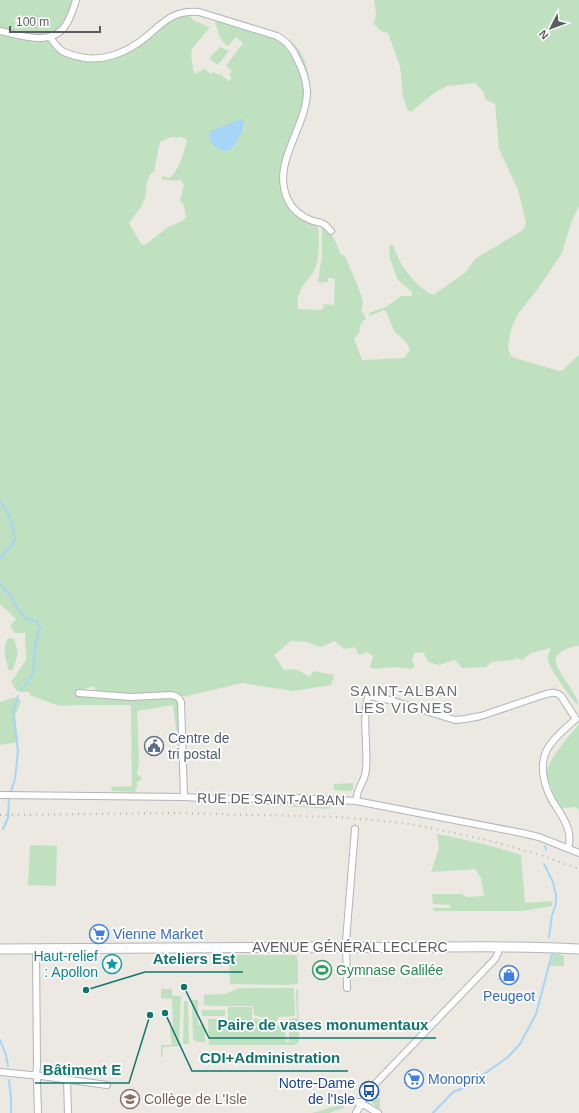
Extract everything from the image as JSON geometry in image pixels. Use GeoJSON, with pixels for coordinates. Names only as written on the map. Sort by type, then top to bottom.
{"type":"FeatureCollection","features":[{"type":"Feature","properties":{"kind":"main road","name":"AVENUE GÉNÉRAL LECLERC"},"geometry":{"type":"LineString","coordinates":[[0,949],[400,948],[498,946],[579,949]]}},
{"type":"Feature","properties":{"kind":"street"},"geometry":{"type":"LineString","coordinates":[[0,31],[34,38],[50,37],[55,35],[68,22],[76,0]]}},
{"type":"Feature","properties":{"kind":"street"},"geometry":{"type":"LineString","coordinates":[[50,37],[57,48],[66,53],[82,58],[103,58],[124,51],[138,43],[169,18],[177,15],[199,12],[283,39],[291,48],[299,62],[307,90],[305,106],[284,166],[283,182],[285,193],[292,206],[300,214],[324,224],[331,231]]}},
{"type":"Feature","properties":{"kind":"street"},"geometry":{"type":"LineString","coordinates":[[356,801],[358,789],[364,779],[366,770],[366,706],[369,696],[390,700],[455,720],[465,720],[543,695],[553,693],[558,694],[576,719],[556,737],[549,746],[544,757],[543,764],[544,783],[568,830],[570,837],[568,848]]}},
{"type":"Feature","properties":{"kind":"street"},"geometry":{"type":"LineString","coordinates":[[79,694],[131,697],[171,695],[179,698],[181,702],[184,797]]}},
{"type":"Feature","properties":{"kind":"street","name":"RUE DE SAINT-ALBAN"},"geometry":{"type":"LineString","coordinates":[[0,794],[184,797],[219,799],[295,798],[356,801],[522,833],[579,853]]}},
{"type":"Feature","properties":{"kind":"street"},"geometry":{"type":"LineString","coordinates":[[347,988],[346,947],[355,829]]}},
{"type":"Feature","properties":{"kind":"street"},"geometry":{"type":"LineString","coordinates":[[356,1113],[361,1103],[376,1084],[495,959],[498,953],[498,946]]}},
{"type":"Feature","properties":{"kind":"street"},"geometry":{"type":"LineString","coordinates":[[36,948],[36,1076],[38,1113]]}},
{"type":"Feature","properties":{"kind":"street"},"geometry":{"type":"LineString","coordinates":[[0,1072],[107,1085]]}},
{"type":"Feature","properties":{"kind":"street"},"geometry":{"type":"LineString","coordinates":[[67,1080],[68,1113]]}},
{"type":"Feature","properties":{"kind":"street"},"geometry":{"type":"LineString","coordinates":[[347,1099],[361,1103],[378,1113]]}},
{"type":"Feature","properties":{"kind":"green space"},"geometry":{"type":"Polygon","coordinates":[[[0,0],[75,0],[68,18],[58,28],[46,34],[27,36],[25,39],[49,40],[49,43],[60,53],[77,59],[104,59],[129,51],[138,46],[169,21],[188,14],[194,21],[210,27],[192,49],[191,56],[194,74],[204,69],[211,74],[213,72],[219,75],[220,74],[229,81],[232,78],[229,75],[232,71],[226,66],[243,43],[236,37],[228,46],[225,44],[220,36],[215,23],[216,21],[282,41],[283,36],[294,44],[302,54],[309,79],[303,81],[305,96],[304,104],[282,163],[281,189],[286,204],[291,211],[298,216],[316,224],[319,238],[319,250],[316,267],[300,291],[298,297],[298,309],[321,310],[323,309],[324,304],[334,305],[335,279],[328,278],[328,282],[320,283],[318,281],[322,256],[322,228],[324,227],[332,236],[341,255],[344,255],[361,294],[363,304],[361,311],[366,320],[363,320],[360,326],[360,331],[354,338],[362,360],[404,358],[410,350],[406,342],[394,331],[386,311],[384,310],[370,316],[369,313],[386,307],[401,296],[412,296],[412,292],[398,280],[390,259],[389,245],[393,245],[395,252],[408,274],[420,286],[433,295],[465,273],[475,259],[523,230],[526,223],[518,190],[499,149],[495,104],[485,99],[484,93],[476,83],[447,86],[434,93],[412,111],[408,111],[403,96],[400,66],[388,33],[381,31],[374,24],[376,14],[374,0],[579,0],[579,206],[571,223],[562,253],[537,290],[518,314],[512,326],[508,345],[509,352],[512,357],[559,371],[563,370],[579,355],[579,646],[559,653],[556,661],[558,668],[577,699],[577,705],[560,682],[549,663],[548,656],[551,648],[531,653],[522,660],[517,658],[513,660],[492,662],[486,667],[462,668],[455,660],[439,665],[428,662],[424,653],[415,652],[412,660],[415,666],[412,669],[393,667],[375,669],[370,667],[373,656],[367,652],[359,655],[355,647],[344,649],[335,641],[321,647],[306,642],[291,641],[274,655],[284,670],[296,669],[310,677],[313,671],[334,675],[331,685],[293,691],[242,683],[187,696],[169,693],[129,696],[97,692],[94,686],[78,691],[77,695],[131,699],[171,696],[176,698],[180,703],[178,732],[176,729],[173,705],[138,711],[139,761],[137,774],[142,778],[137,782],[135,792],[112,791],[111,787],[132,786],[131,705],[60,706],[31,696],[29,692],[20,692],[16,690],[11,682],[26,660],[25,633],[15,633],[10,626],[16,619],[0,604],[0,0]],[[171,137],[160,142],[154,172],[150,174],[147,182],[145,198],[141,207],[129,223],[141,244],[145,245],[168,227],[182,221],[186,217],[184,206],[180,200],[184,185],[180,179],[177,181],[162,179],[162,176],[169,178],[176,171],[183,155],[187,140],[182,137],[171,137]]]}},
{"type":"Feature","properties":{"kind":"green space"},"geometry":{"type":"Polygon","coordinates":[[[220,47],[229,51],[218,65],[210,59],[210,57],[220,47]]]}},
{"type":"Feature","properties":{"kind":"green space"},"geometry":{"type":"Polygon","coordinates":[[[8,638],[14,639],[18,653],[13,670],[8,670],[5,656],[5,647],[8,638]]]}},
{"type":"Feature","properties":{"kind":"green space"},"geometry":{"type":"Polygon","coordinates":[[[17,697],[21,701],[15,716],[18,742],[0,745],[0,702],[17,697]]]}},
{"type":"Feature","properties":{"kind":"green space"},"geometry":{"type":"Polygon","coordinates":[[[579,724],[579,810],[576,807],[562,808],[556,800],[546,773],[556,753],[579,724]]]}},
{"type":"Feature","properties":{"kind":"green space"},"geometry":{"type":"Polygon","coordinates":[[[353,783],[353,790],[351,791],[334,790],[334,784],[353,783]]]}},
{"type":"Feature","properties":{"kind":"green space"},"geometry":{"type":"Polygon","coordinates":[[[261,801],[294,801],[294,805],[330,807],[330,809],[255,804],[261,801]]]}},
{"type":"Feature","properties":{"kind":"green space"},"geometry":{"type":"Polygon","coordinates":[[[437,834],[479,843],[521,855],[525,903],[553,901],[552,906],[522,911],[434,911],[433,908],[451,908],[450,905],[433,904],[432,894],[461,894],[468,897],[484,896],[481,878],[475,869],[431,872],[439,848],[437,834]]]}},
{"type":"Feature","properties":{"kind":"green space"},"geometry":{"type":"Polygon","coordinates":[[[30,845],[57,846],[56,886],[28,885],[30,845]]]}},
{"type":"Feature","properties":{"kind":"green space"},"geometry":{"type":"Polygon","coordinates":[[[553,954],[564,956],[564,966],[550,966],[553,954]]]}},
{"type":"Feature","properties":{"kind":"green space"},"geometry":{"type":"Polygon","coordinates":[[[229,955],[297,955],[298,982],[297,984],[286,985],[230,984],[229,955]]]}},
{"type":"Feature","properties":{"kind":"green space"},"geometry":{"type":"Polygon","coordinates":[[[240,988],[294,988],[295,1016],[279,1017],[276,1022],[254,1015],[253,1006],[204,1005],[204,995],[225,994],[240,988]]]}},
{"type":"Feature","properties":{"kind":"green space"},"geometry":{"type":"Polygon","coordinates":[[[161,989],[172,989],[172,996],[181,996],[179,1041],[182,1046],[163,1047],[162,1058],[161,1045],[172,1045],[170,1028],[173,1028],[172,999],[161,998],[161,989]]]}},
{"type":"Feature","properties":{"kind":"green space"},"geometry":{"type":"Polygon","coordinates":[[[296,989],[298,991],[299,1040],[295,1045],[209,1045],[208,1019],[225,1019],[226,1026],[253,1026],[254,1018],[280,1026],[285,1026],[286,1042],[289,1042],[289,1019],[297,1018],[296,989]]]}},
{"type":"Feature","properties":{"kind":"green space"},"geometry":{"type":"Polygon","coordinates":[[[192,1000],[198,1000],[198,1025],[204,1025],[205,1042],[197,1042],[193,1039],[192,1000]]]}},
{"type":"Feature","properties":{"kind":"green space"},"geometry":{"type":"Polygon","coordinates":[[[184,1001],[187,1001],[188,1004],[189,1044],[183,1044],[184,1001]]]}},
{"type":"Feature","properties":{"kind":"green space"},"geometry":{"type":"Polygon","coordinates":[[[228,1007],[252,1007],[252,1024],[228,1024],[228,1007]]]}},
{"type":"Feature","properties":{"kind":"green space"},"geometry":{"type":"Polygon","coordinates":[[[202,1010],[225,1010],[225,1016],[202,1016],[202,1010]]]}},
{"type":"Feature","properties":{"kind":"green space"},"geometry":{"type":"Polygon","coordinates":[[[380,1087],[380,1096],[377,1096],[380,1098],[380,1107],[378,1108],[373,1103],[372,1098],[380,1087]]]}},
{"type":"Feature","properties":{"kind":"green space"},"geometry":{"type":"Polygon","coordinates":[[[343,1104],[344,1108],[329,1113],[312,1113],[343,1104]]]}},
{"type":"Feature","properties":{"kind":"water"},"geometry":{"type":"Polygon","coordinates":[[[240,119],[244,120],[243,128],[233,147],[226,151],[214,146],[209,135],[211,131],[240,119]]]}},
{"type":"Feature","properties":{"kind":"waterway"},"geometry":{"type":"LineString","coordinates":[[0,501],[10,519],[15,540],[0,558]]}},
{"type":"Feature","properties":{"kind":"waterway"},"geometry":{"type":"LineString","coordinates":[[0,584],[11,596],[18,609],[26,619],[36,621],[40,627],[35,646],[33,674],[21,690]]}},
{"type":"Feature","properties":{"kind":"waterway"},"geometry":{"type":"LineString","coordinates":[[3,829],[8,818],[9,798],[15,779],[18,751],[13,712],[18,696]]}},
{"type":"Feature","properties":{"kind":"waterway"},"geometry":{"type":"LineString","coordinates":[[545,846],[546,850]]}},
{"type":"Feature","properties":{"kind":"waterway"},"geometry":{"type":"LineString","coordinates":[[544,864],[553,882],[556,895],[556,904],[552,915],[549,937]]}},
{"type":"Feature","properties":{"kind":"waterway"},"geometry":{"type":"LineString","coordinates":[[433,1113],[453,1092],[466,1087],[508,1057],[520,1044],[536,1014],[552,954]]}},
{"type":"Feature","properties":{"kind":"waterway"},"geometry":{"type":"LineString","coordinates":[[0,1040],[6,1055],[8,1066]]}},
{"type":"Feature","properties":{"kind":"waterway"},"geometry":{"type":"LineString","coordinates":[[9,1080],[11,1113]]}},
{"type":"Feature","properties":{"kind":"railway"},"geometry":{"type":"LineString","coordinates":[[0,815],[177,813],[338,817],[404,823],[491,841],[540,855],[579,869]]}},
{"type":"Feature","properties":{"kind":"place","name":"Centre de tri postal"},"geometry":{"type":"Point","coordinates":[154,746]}},
{"type":"Feature","properties":{"kind":"place","name":"Vienne Market"},"geometry":{"type":"Point","coordinates":[99,934]}},
{"type":"Feature","properties":{"kind":"place","name":"Haut-relief : Apollon"},"geometry":{"type":"Point","coordinates":[112,964]}},
{"type":"Feature","properties":{"kind":"place","name":"Gymnase Galilée"},"geometry":{"type":"Point","coordinates":[322,970]}},
{"type":"Feature","properties":{"kind":"place","name":"Peugeot"},"geometry":{"type":"Point","coordinates":[509,975]}},
{"type":"Feature","properties":{"kind":"place","name":"Paire de vases monumentaux"},"geometry":{"type":"Point","coordinates":[184,987]}},
{"type":"Feature","properties":{"kind":"place","name":"Ateliers Est"},"geometry":{"type":"Point","coordinates":[86,990]}},
{"type":"Feature","properties":{"kind":"place","name":"CDI+Administration"},"geometry":{"type":"Point","coordinates":[165,1013]}},
{"type":"Feature","properties":{"kind":"place","name":"Bâtiment E"},"geometry":{"type":"Point","coordinates":[150,1015]}},
{"type":"Feature","properties":{"kind":"place","name":"Monoprix"},"geometry":{"type":"Point","coordinates":[414,1079]}},
{"type":"Feature","properties":{"kind":"place","name":"Notre-Dame de l'Isle"},"geometry":{"type":"Point","coordinates":[369,1091]}},
{"type":"Feature","properties":{"kind":"place","name":"Collège de L'Isle"},"geometry":{"type":"Point","coordinates":[130,1099]}},
{"type":"Feature","properties":{"kind":"district","name":"SAINT-ALBAN LES VIGNES"},"geometry":{"type":"Point","coordinates":[404,698]}}]}
